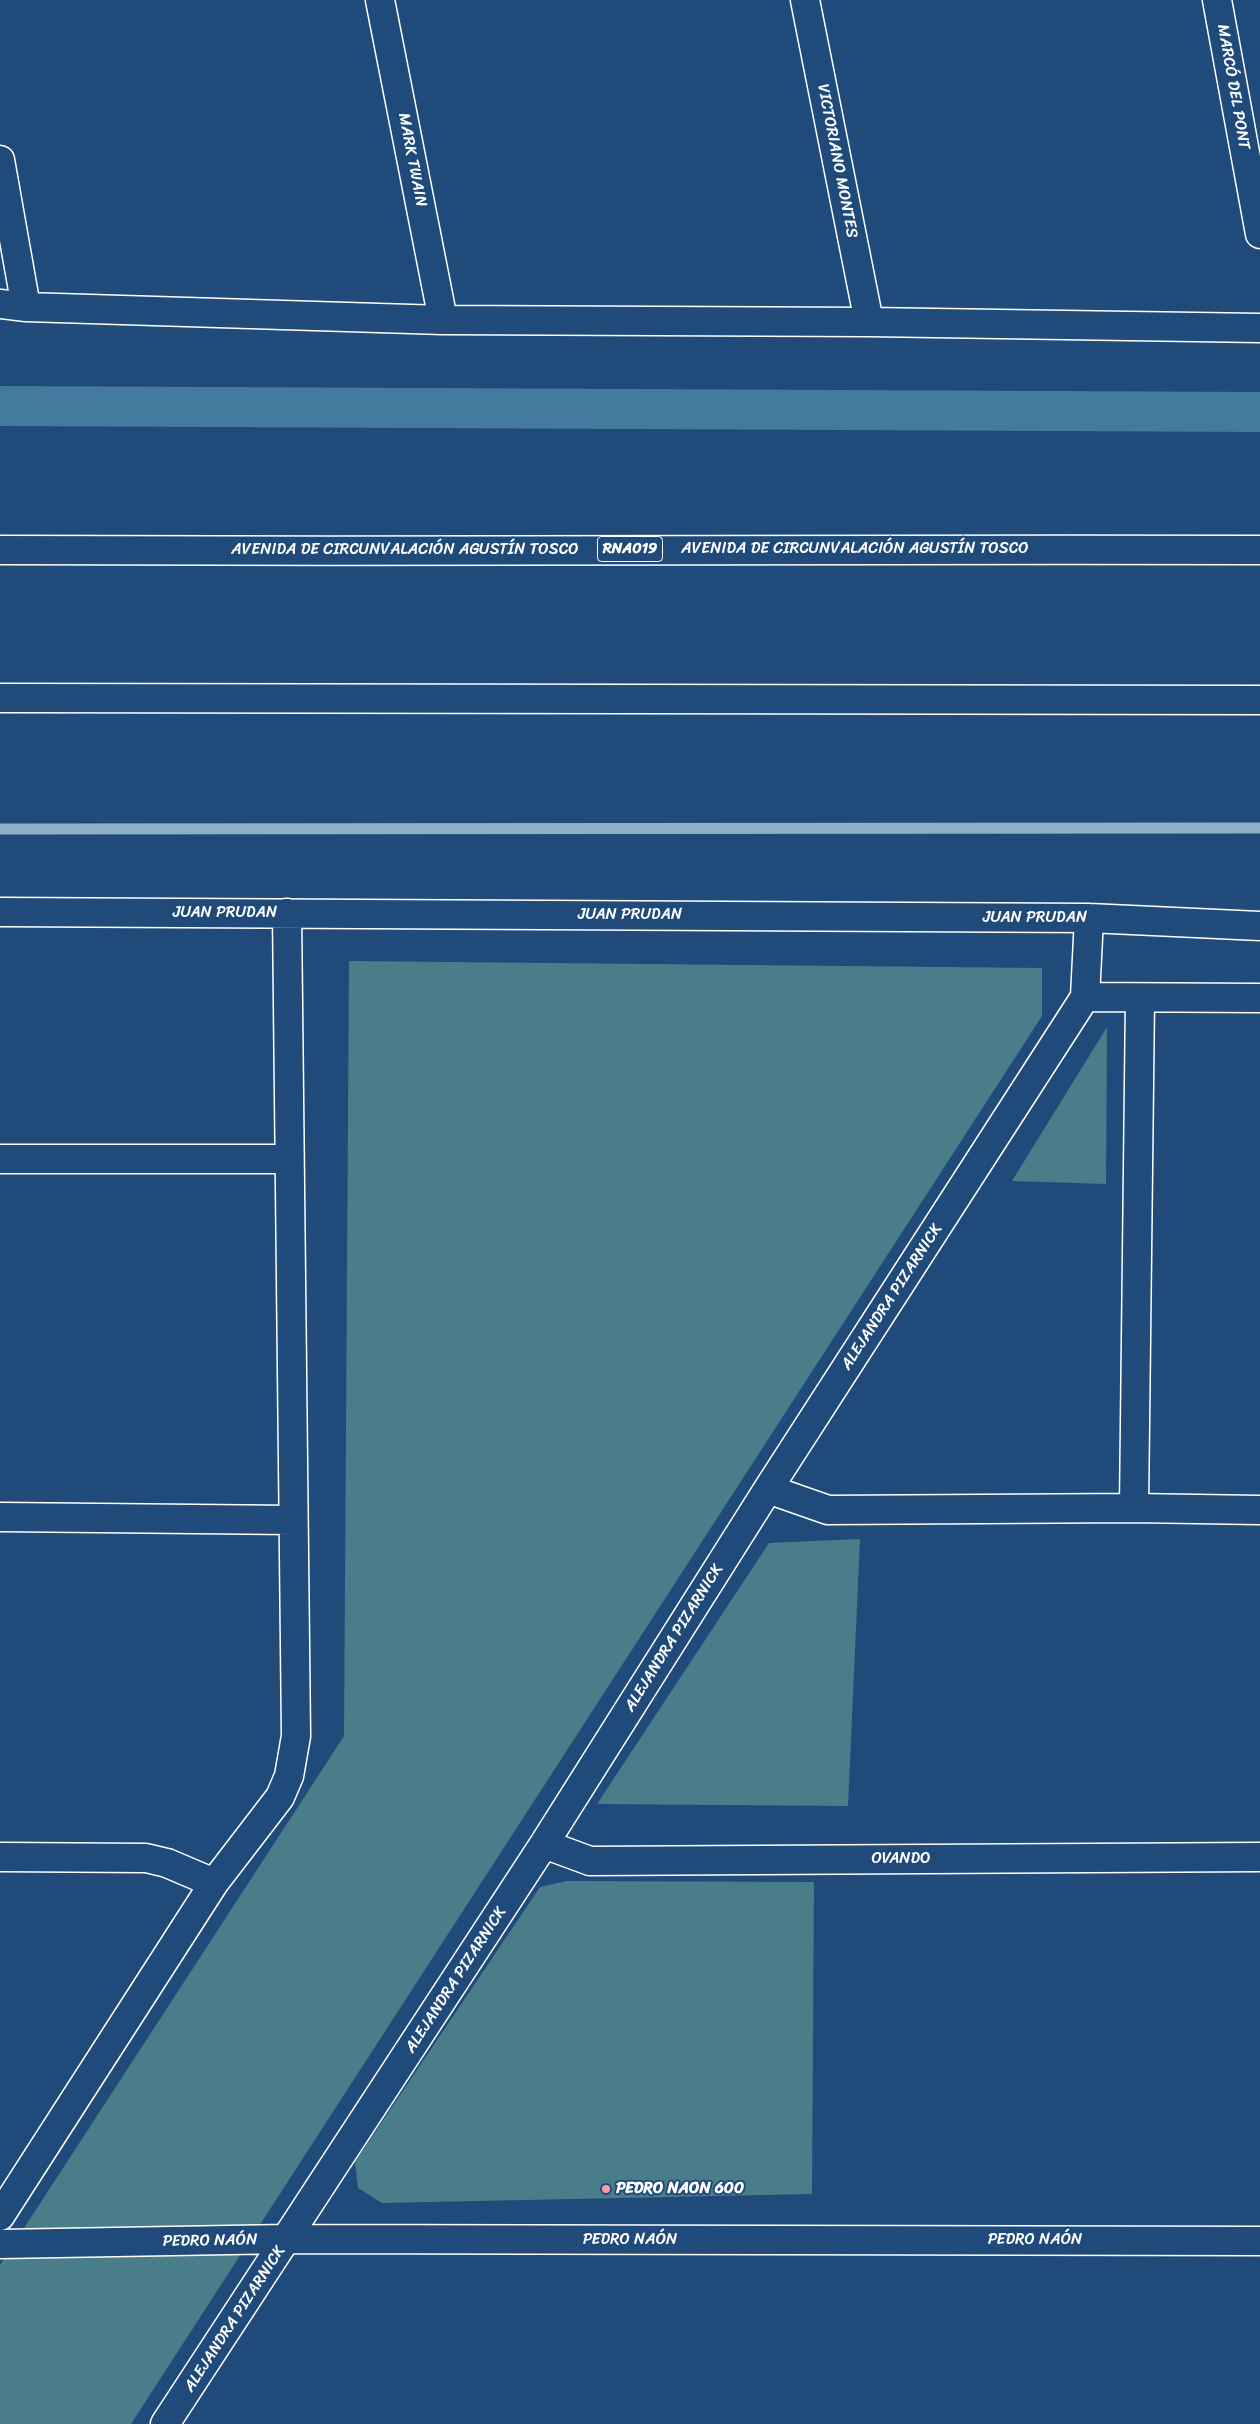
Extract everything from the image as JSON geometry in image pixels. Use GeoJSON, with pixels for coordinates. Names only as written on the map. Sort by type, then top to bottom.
{"type":"FeatureCollection","features":[{"type":"Feature","properties":{"kind":"main road","name":"MARK TWAIN"},"geometry":{"type":"LineString","coordinates":[[380,0],[443,320]]}},
{"type":"Feature","properties":{"kind":"main road","name":"VICTORIANO MONTES"},"geometry":{"type":"LineString","coordinates":[[805,0],[869,322]]}},
{"type":"Feature","properties":{"kind":"main road","name":"MARCÓ DEL PONT"},"geometry":{"type":"LineString","coordinates":[[1217,0],[1260,234]]}},
{"type":"Feature","properties":{"kind":"main road"},"geometry":{"type":"LineString","coordinates":[[0,160],[13,306],[443,320],[869,322],[1260,328]]}},
{"type":"Feature","properties":{"kind":"main road","name":"AVENIDA DE CIRCUNVALACIÓN AGUSTÍN TOSCO"},"geometry":{"type":"LineString","coordinates":[[0,550],[402,552],[659,549],[1260,550]]}},
{"type":"Feature","properties":{"kind":"main road"},"geometry":{"type":"LineString","coordinates":[[0,698],[1260,700]]}},
{"type":"Feature","properties":{"kind":"main road","name":"JUAN PRUDAN"},"geometry":{"type":"LineString","coordinates":[[0,912],[1089,918],[1260,926]]}},
{"type":"Feature","properties":{"kind":"main road"},"geometry":{"type":"LineString","coordinates":[[0,2216],[214,1883],[280,1797],[289,1776],[296,1736],[287,913]]}},
{"type":"Feature","properties":{"kind":"main road"},"geometry":{"type":"LineString","coordinates":[[1089,918],[1086,998],[1260,998]]}},
{"type":"Feature","properties":{"kind":"main road","name":"ALEJANDRA PIZARNICK"},"geometry":{"type":"LineString","coordinates":[[165,2424],[544,1844],[768,1489],[1086,998]]}},
{"type":"Feature","properties":{"kind":"main road"},"geometry":{"type":"LineString","coordinates":[[1134,1508],[1140,998]]}},
{"type":"Feature","properties":{"kind":"main road"},"geometry":{"type":"LineString","coordinates":[[0,1159],[289,1159]]}},
{"type":"Feature","properties":{"kind":"main road"},"geometry":{"type":"LineString","coordinates":[[768,1489],[828,1510],[1134,1508],[1260,1510]]}},
{"type":"Feature","properties":{"kind":"main road"},"geometry":{"type":"LineString","coordinates":[[0,1517],[293,1520]]}},
{"type":"Feature","properties":{"kind":"main road","name":"OVANDO"},"geometry":{"type":"LineString","coordinates":[[544,1844],[590,1861],[1260,1857]]}},
{"type":"Feature","properties":{"kind":"main road"},"geometry":{"type":"LineString","coordinates":[[0,1857],[146,1858],[167,1863],[214,1883]]}},
{"type":"Feature","properties":{"kind":"main road","name":"PEDRO NAÓN"},"geometry":{"type":"LineString","coordinates":[[0,2244],[287,2239],[1260,2241]]}},
{"type":"Feature","properties":{"kind":"green space"},"geometry":{"type":"Polygon","coordinates":[[[349,961],[1042,968],[1042,1016],[131,2424],[0,2424],[0,2265],[344,1736],[349,961]]]}},
{"type":"Feature","properties":{"kind":"green space"},"geometry":{"type":"Polygon","coordinates":[[[1107,1027],[1106,1184],[1012,1181],[1107,1027]]]}},
{"type":"Feature","properties":{"kind":"green space"},"geometry":{"type":"Polygon","coordinates":[[[860,1539],[848,1806],[597,1804],[769,1543],[860,1539]]]}},
{"type":"Feature","properties":{"kind":"green space"},"geometry":{"type":"Polygon","coordinates":[[[567,1881],[814,1882],[812,2194],[382,2203],[358,2188],[355,2162],[540,1887],[567,1881]]]}},
{"type":"Feature","properties":{"kind":"waterway"},"geometry":{"type":"LineString","coordinates":[[0,406],[1260,412]]}},
{"type":"Feature","properties":{"kind":"waterway"},"geometry":{"type":"LineString","coordinates":[[0,829],[1260,828]]}},
{"type":"Feature","properties":{"kind":"place","name":"PEDRO NAON 600"},"geometry":{"type":"Point","coordinates":[606,2189]}}]}
